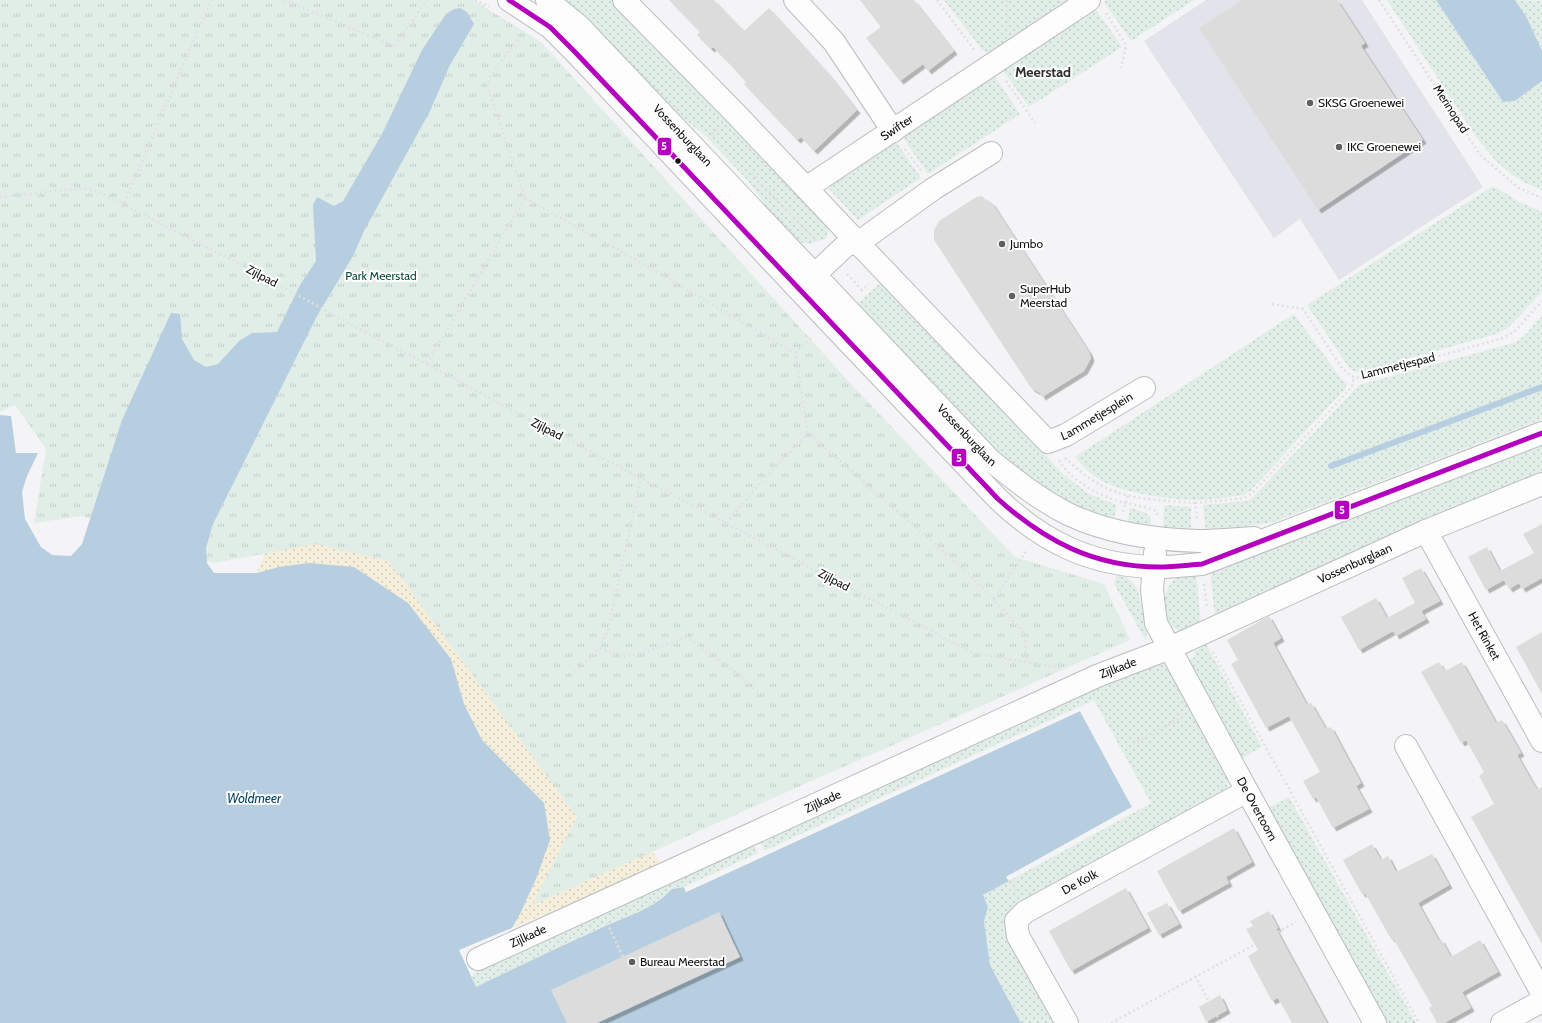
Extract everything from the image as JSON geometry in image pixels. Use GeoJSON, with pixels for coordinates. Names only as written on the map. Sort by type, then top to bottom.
{"type":"FeatureCollection","features":[{"type":"Feature","properties":{"kind":"street","name":"Vossenburglaan"},"geometry":{"type":"LineString","coordinates":[[508,0],[550,27],[598,75],[799,290],[998,499],[1013,513],[1038,532],[1070,550],[1112,564],[1154,567],[1202,564],[1542,433]]}},
{"type":"Feature","properties":{"kind":"street","name":"Vossenburglaan"},"geometry":{"type":"LineString","coordinates":[[547,0],[579,26],[990,460],[1023,487],[1068,514],[1118,532],[1156,538],[1199,541],[1269,537]]}},
{"type":"Feature","properties":{"kind":"street"},"geometry":{"type":"LineString","coordinates":[[624,0],[730,107],[1048,442]]}},
{"type":"Feature","properties":{"kind":"street"},"geometry":{"type":"LineString","coordinates":[[795,0],[834,42],[892,131]]}},
{"type":"Feature","properties":{"kind":"street","name":"Swifter"},"geometry":{"type":"LineString","coordinates":[[806,188],[990,65],[1097,6]]}},
{"type":"Feature","properties":{"kind":"street"},"geometry":{"type":"LineString","coordinates":[[799,290],[846,245],[858,243],[933,189],[991,153]]}},
{"type":"Feature","properties":{"kind":"street","name":"Lammetjesplein"},"geometry":{"type":"LineString","coordinates":[[1048,442],[1066,435],[1144,388]]}},
{"type":"Feature","properties":{"kind":"street","name":"Vossenburglaan"},"geometry":{"type":"LineString","coordinates":[[1170,648],[1202,632],[1426,531],[1542,484]]}},
{"type":"Feature","properties":{"kind":"street","name":"Het Rinket"},"geometry":{"type":"LineString","coordinates":[[1426,531],[1542,741]]}},
{"type":"Feature","properties":{"kind":"street"},"geometry":{"type":"LineString","coordinates":[[1154,567],[1156,538]]}},
{"type":"Feature","properties":{"kind":"street","name":"De Overtoom"},"geometry":{"type":"LineString","coordinates":[[1154,567],[1152,590],[1156,623],[1375,1023]]}},
{"type":"Feature","properties":{"kind":"street","name":"Zijlkade"},"geometry":{"type":"LineString","coordinates":[[478,959],[1097,676],[1170,648]]}},
{"type":"Feature","properties":{"kind":"street"},"geometry":{"type":"LineString","coordinates":[[1406,746],[1542,993]]}},
{"type":"Feature","properties":{"kind":"street","name":"De Kolk"},"geometry":{"type":"LineString","coordinates":[[1067,1023],[1018,936],[1016,921],[1025,912],[1247,791]]}},
{"type":"Feature","properties":{"kind":"street"},"geometry":{"type":"LineString","coordinates":[[1502,1023],[1542,1000]]}},
{"type":"Feature","properties":{"kind":"path"},"geometry":{"type":"LineString","coordinates":[[124,203],[211,0]]}},
{"type":"Feature","properties":{"kind":"path"},"geometry":{"type":"LineString","coordinates":[[284,0],[331,21],[394,46],[427,0]]}},
{"type":"Feature","properties":{"kind":"path"},"geometry":{"type":"LineString","coordinates":[[937,0],[1035,123]]}},
{"type":"Feature","properties":{"kind":"path","name":"Merinopad"},"geometry":{"type":"LineString","coordinates":[[1379,0],[1481,156],[1519,188],[1542,198]]}},
{"type":"Feature","properties":{"kind":"path"},"geometry":{"type":"LineString","coordinates":[[1097,6],[1126,45],[1121,68]]}},
{"type":"Feature","properties":{"kind":"path"},"geometry":{"type":"LineString","coordinates":[[534,17],[492,73],[487,85],[525,198],[645,265],[795,353],[808,433],[970,574],[994,599],[1022,630],[1025,636],[1026,662]]}},
{"type":"Feature","properties":{"kind":"path"},"geometry":{"type":"LineString","coordinates":[[892,131],[933,189]]}},
{"type":"Feature","properties":{"kind":"path"},"geometry":{"type":"LineString","coordinates":[[752,173],[862,290]]}},
{"type":"Feature","properties":{"kind":"path","name":"Zijlpad"},"geometry":{"type":"LineString","coordinates":[[0,197],[83,188],[99,192],[124,203],[519,414],[973,653],[1065,668]]}},
{"type":"Feature","properties":{"kind":"path"},"geometry":{"type":"LineString","coordinates":[[427,364],[525,198]]}},
{"type":"Feature","properties":{"kind":"path","name":"Lammetjespad"},"geometry":{"type":"LineString","coordinates":[[1272,304],[1303,309],[1342,368],[1360,378],[1503,338],[1515,331],[1542,301]]}},
{"type":"Feature","properties":{"kind":"path"},"geometry":{"type":"LineString","coordinates":[[1195,503],[1244,498],[1251,494],[1352,387],[1354,376]]}},
{"type":"Feature","properties":{"kind":"path"},"geometry":{"type":"LineString","coordinates":[[726,523],[761,482],[808,433]]}},
{"type":"Feature","properties":{"kind":"path"},"geometry":{"type":"LineString","coordinates":[[1048,442],[1061,463],[1078,480],[1094,492],[1110,499],[1156,511],[1159,519],[1156,538]]}},
{"type":"Feature","properties":{"kind":"path"},"geometry":{"type":"LineString","coordinates":[[571,676],[600,648],[608,630],[641,477]]}},
{"type":"Feature","properties":{"kind":"path"},"geometry":{"type":"LineString","coordinates":[[994,599],[1028,548]]}},
{"type":"Feature","properties":{"kind":"path"},"geometry":{"type":"LineString","coordinates":[[1202,632],[1419,1023]]}},
{"type":"Feature","properties":{"kind":"path"},"geometry":{"type":"LineString","coordinates":[[600,648],[621,657],[642,653],[687,637],[739,675],[759,693]]}},
{"type":"Feature","properties":{"kind":"path"},"geometry":{"type":"LineString","coordinates":[[1133,744],[1184,716]]}},
{"type":"Feature","properties":{"kind":"path"},"geometry":{"type":"LineString","coordinates":[[1111,1022],[1314,912]]}},
{"type":"Feature","properties":{"kind":"path"},"geometry":{"type":"LineString","coordinates":[[608,925],[623,957]]}},
{"type":"Feature","properties":{"kind":"path"},"geometry":{"type":"LineString","coordinates":[[1196,976],[1221,1023]]}},
{"type":"Feature","properties":{"kind":"shaded area"},"geometry":{"type":"Polygon","coordinates":[[[1206,0],[1362,0],[1483,187],[1339,280],[1300,219],[1274,238],[1144,41],[1206,0]]]}},
{"type":"Feature","properties":{"kind":"green space","name":"Park Meerstad"},"geometry":{"type":"Polygon","coordinates":[[[0,0],[473,0],[541,42],[851,384],[1015,557],[1104,584],[1130,640],[532,905],[577,817],[389,561],[316,544],[214,563],[82,516],[34,523],[46,449],[15,405],[0,412],[0,0]]]}},
{"type":"Feature","properties":{"kind":"green space"},"geometry":{"type":"Polygon","coordinates":[[[560,0],[616,0],[827,220],[829,231],[825,239],[808,244],[793,240],[781,227],[748,181],[705,135],[667,106],[560,0]]]}},
{"type":"Feature","properties":{"kind":"green space"},"geometry":{"type":"Polygon","coordinates":[[[944,0],[1078,0],[993,55],[983,51],[944,0]]]}},
{"type":"Feature","properties":{"kind":"green space"},"geometry":{"type":"Polygon","coordinates":[[[1106,0],[1194,0],[1131,41],[1104,2],[1106,0]]]}},
{"type":"Feature","properties":{"kind":"green space"},"geometry":{"type":"Polygon","coordinates":[[[1387,0],[1436,0],[1503,102],[1515,101],[1542,81],[1542,190],[1511,174],[1495,160],[1476,137],[1387,0]]]}},
{"type":"Feature","properties":{"kind":"green space"},"geometry":{"type":"Polygon","coordinates":[[[1515,0],[1542,1],[1542,51],[1527,18],[1515,0]]]}},
{"type":"Feature","properties":{"kind":"green space"},"geometry":{"type":"Polygon","coordinates":[[[1095,8],[1122,47],[1029,107],[1002,69],[1095,8]]]}},
{"type":"Feature","properties":{"kind":"green space"},"geometry":{"type":"Polygon","coordinates":[[[994,75],[1020,114],[928,174],[901,135],[994,75]]]}},
{"type":"Feature","properties":{"kind":"green space"},"geometry":{"type":"Polygon","coordinates":[[[895,140],[921,178],[858,220],[829,189],[833,180],[895,140]]]}},
{"type":"Feature","properties":{"kind":"green space"},"geometry":{"type":"Polygon","coordinates":[[[1493,186],[1520,202],[1542,212],[1542,292],[1508,328],[1499,333],[1358,373],[1350,369],[1307,305],[1493,186]]]}},
{"type":"Feature","properties":{"kind":"green space"},"geometry":{"type":"Polygon","coordinates":[[[882,281],[1064,475],[1089,494],[1117,505],[1114,520],[1076,507],[1045,490],[1010,466],[855,306],[882,281]]]}},
{"type":"Feature","properties":{"kind":"green space"},"geometry":{"type":"Polygon","coordinates":[[[1294,314],[1346,383],[1346,388],[1250,491],[1243,495],[1200,500],[1144,494],[1118,488],[1106,483],[1091,473],[1075,457],[1294,314]]]}},
{"type":"Feature","properties":{"kind":"green space"},"geometry":{"type":"Polygon","coordinates":[[[1542,316],[1542,419],[1274,522],[1206,533],[1203,505],[1247,501],[1252,498],[1359,385],[1517,342],[1542,316]]]}},
{"type":"Feature","properties":{"kind":"green space"},"geometry":{"type":"Polygon","coordinates":[[[1542,445],[1542,476],[1215,617],[1210,570],[1542,445]]]}},
{"type":"Feature","properties":{"kind":"green space"},"geometry":{"type":"Polygon","coordinates":[[[1164,505],[1191,507],[1191,532],[1163,530],[1164,505]]]}},
{"type":"Feature","properties":{"kind":"green space"},"geometry":{"type":"Polygon","coordinates":[[[1130,508],[1143,512],[1149,516],[1151,523],[1150,528],[1127,523],[1130,508]]]}},
{"type":"Feature","properties":{"kind":"green space"},"geometry":{"type":"Polygon","coordinates":[[[1117,573],[1130,580],[1137,588],[1146,627],[1146,641],[1114,584],[1117,573]]]}},
{"type":"Feature","properties":{"kind":"green space"},"geometry":{"type":"Polygon","coordinates":[[[1196,573],[1201,624],[1188,629],[1180,630],[1173,627],[1168,622],[1165,615],[1164,607],[1167,591],[1170,584],[1177,577],[1185,574],[1196,573]]]}},
{"type":"Feature","properties":{"kind":"green space"},"geometry":{"type":"Polygon","coordinates":[[[1206,644],[1262,747],[1241,759],[1187,661],[1194,657],[1195,651],[1206,644]]]}},
{"type":"Feature","properties":{"kind":"green space"},"geometry":{"type":"Polygon","coordinates":[[[1157,662],[1169,667],[1229,773],[1227,787],[1223,793],[1013,907],[1007,915],[1005,928],[1057,1023],[1021,1023],[990,965],[984,921],[988,907],[983,895],[1151,803],[1094,700],[764,851],[759,840],[1144,665],[1157,662]]]}},
{"type":"Feature","properties":{"kind":"green space"},"geometry":{"type":"Polygon","coordinates":[[[1289,797],[1416,1023],[1386,1023],[1268,808],[1289,797]]]}},
{"type":"Feature","properties":{"kind":"green space"},"geometry":{"type":"Polygon","coordinates":[[[753,842],[758,853],[684,887],[672,889],[657,902],[639,912],[600,928],[476,987],[471,977],[477,969],[753,842]]]}},
{"type":"Feature","properties":{"kind":"sand"},"geometry":{"type":"Polygon","coordinates":[[[347,421],[662,865],[512,928],[536,879],[510,770],[482,740],[464,704],[451,659],[257,573],[281,514],[347,421]]]}},
{"type":"Feature","properties":{"kind":"water"},"geometry":{"type":"Polygon","coordinates":[[[1436,0],[1515,0],[1527,18],[1542,51],[1542,81],[1515,101],[1503,102],[1436,0]]]}},
{"type":"Feature","properties":{"kind":"water","name":"Woldmeer"},"geometry":{"type":"Polygon","coordinates":[[[460,8],[467,12],[474,24],[450,65],[430,111],[364,231],[353,256],[317,316],[213,524],[206,548],[207,563],[214,573],[257,573],[279,567],[309,563],[354,567],[408,603],[451,659],[464,704],[482,740],[544,803],[550,840],[536,879],[512,928],[459,950],[476,987],[570,942],[639,912],[657,902],[672,889],[684,887],[686,892],[1080,711],[1132,807],[1006,877],[1009,881],[983,895],[988,907],[984,921],[990,965],[1021,1023],[0,1023],[0,415],[11,416],[16,453],[38,453],[27,476],[22,492],[25,519],[41,547],[52,555],[71,556],[82,544],[122,420],[171,313],[180,314],[182,339],[194,360],[206,367],[218,364],[239,341],[252,333],[277,332],[300,285],[316,261],[313,205],[317,197],[334,206],[343,201],[382,134],[422,50],[446,14],[454,9],[460,8]]]}},
{"type":"Feature","properties":{"kind":"pier"},"geometry":{"type":"Polygon","coordinates":[[[1080,709],[1082,710],[1134,808],[1009,878],[1011,880],[1009,881],[1006,877],[1132,807],[1080,711],[686,892],[684,887],[687,889],[1080,709]]]}},
{"type":"Feature","properties":{"kind":"building"},"geometry":{"type":"Polygon","coordinates":[[[669,0],[714,0],[744,31],[769,8],[827,72],[857,110],[814,151],[801,137],[797,140],[744,84],[746,82],[727,61],[713,47],[711,49],[697,35],[700,32],[669,0]]]}},
{"type":"Feature","properties":{"kind":"building"},"geometry":{"type":"Polygon","coordinates":[[[860,0],[914,0],[954,51],[928,71],[923,64],[900,81],[866,38],[881,27],[860,0]]]}},
{"type":"Feature","properties":{"kind":"building"},"geometry":{"type":"Polygon","coordinates":[[[1242,0],[1337,0],[1365,43],[1361,46],[1423,140],[1318,210],[1199,28],[1242,0]]]}},
{"type":"Feature","properties":{"kind":"building","name":"SuperHub Meerstad"},"geometry":{"type":"Polygon","coordinates":[[[978,196],[982,196],[986,201],[988,200],[992,203],[1089,352],[1091,358],[1084,371],[1042,397],[1040,393],[1031,388],[934,240],[934,230],[939,221],[978,196]]]}},
{"type":"Feature","properties":{"kind":"building"},"geometry":{"type":"Polygon","coordinates":[[[1542,524],[1542,578],[1522,589],[1519,583],[1509,589],[1504,580],[1486,590],[1468,557],[1487,547],[1500,571],[1534,553],[1523,534],[1542,524]]]}},
{"type":"Feature","properties":{"kind":"building"},"geometry":{"type":"Polygon","coordinates":[[[1421,568],[1440,601],[1421,611],[1426,619],[1396,636],[1393,631],[1359,650],[1341,617],[1376,598],[1387,618],[1415,603],[1402,578],[1421,568]]]}},
{"type":"Feature","properties":{"kind":"building"},"geometry":{"type":"Polygon","coordinates":[[[1269,616],[1281,638],[1273,643],[1307,705],[1311,703],[1326,729],[1331,727],[1361,783],[1356,786],[1369,809],[1333,828],[1316,797],[1313,799],[1303,781],[1320,772],[1289,716],[1266,728],[1231,664],[1238,660],[1227,640],[1269,616]]]}},
{"type":"Feature","properties":{"kind":"building"},"geometry":{"type":"Polygon","coordinates":[[[1542,632],[1542,694],[1516,647],[1542,632]]]}},
{"type":"Feature","properties":{"kind":"building"},"geometry":{"type":"Polygon","coordinates":[[[1439,662],[1445,671],[1462,662],[1496,723],[1502,720],[1521,753],[1517,755],[1537,790],[1542,787],[1542,944],[1471,817],[1494,804],[1479,776],[1484,772],[1466,740],[1461,743],[1421,672],[1439,662]]]}},
{"type":"Feature","properties":{"kind":"building"},"geometry":{"type":"Polygon","coordinates":[[[1234,828],[1252,862],[1226,877],[1229,883],[1179,911],[1157,871],[1234,828]]]}},
{"type":"Feature","properties":{"kind":"building"},"geometry":{"type":"Polygon","coordinates":[[[1372,844],[1381,860],[1388,856],[1396,872],[1432,854],[1449,885],[1418,903],[1439,941],[1441,939],[1451,957],[1480,940],[1498,972],[1462,992],[1471,1008],[1444,1023],[1437,1023],[1429,1008],[1432,1006],[1393,938],[1391,939],[1365,893],[1362,894],[1343,860],[1372,844]]]}},
{"type":"Feature","properties":{"kind":"building"},"geometry":{"type":"Polygon","coordinates":[[[1126,888],[1148,928],[1071,971],[1049,931],[1126,888]]]}},
{"type":"Feature","properties":{"kind":"building"},"geometry":{"type":"Polygon","coordinates":[[[1167,903],[1179,924],[1159,935],[1147,913],[1167,903]]]}},
{"type":"Feature","properties":{"kind":"building"},"geometry":{"type":"Polygon","coordinates":[[[1269,911],[1278,928],[1276,929],[1327,1023],[1292,1023],[1278,998],[1272,1001],[1248,956],[1258,950],[1246,929],[1253,926],[1250,921],[1269,911]]]}},
{"type":"Feature","properties":{"kind":"building"},"geometry":{"type":"Polygon","coordinates":[[[719,912],[740,957],[597,1023],[567,1023],[551,990],[719,912]]]}},
{"type":"Feature","properties":{"kind":"building"},"geometry":{"type":"Polygon","coordinates":[[[1220,995],[1227,1010],[1206,1022],[1199,1007],[1220,995]]]}},
{"type":"Feature","properties":{"kind":"waterway"},"geometry":{"type":"LineString","coordinates":[[1331,466],[1542,387]]}},
{"type":"Feature","properties":{"kind":"transit line","name":"5"},"geometry":{"type":"LineString","coordinates":[[509,0],[550,27],[575,52],[998,499],[1034,527],[1052,539],[1072,549],[1092,557],[1135,566],[1165,567],[1202,564],[1542,433]]}},
{"type":"Feature","properties":{"kind":"place","name":"SKSG Groenewei"},"geometry":{"type":"Point","coordinates":[1310,103]}},
{"type":"Feature","properties":{"kind":"place","name":"IKC Groenewei"},"geometry":{"type":"Point","coordinates":[1339,147]}},
{"type":"Feature","properties":{"kind":"place","name":"Jumbo"},"geometry":{"type":"Point","coordinates":[1002,244]}},
{"type":"Feature","properties":{"kind":"place","name":"SuperHub Meerstad"},"geometry":{"type":"Point","coordinates":[1012,296]}},
{"type":"Feature","properties":{"kind":"place","name":"Bureau Meerstad"},"geometry":{"type":"Point","coordinates":[632,962]}},
{"type":"Feature","properties":{"kind":"district","name":"Meerstad"},"geometry":{"type":"Point","coordinates":[1043,72]}}]}
